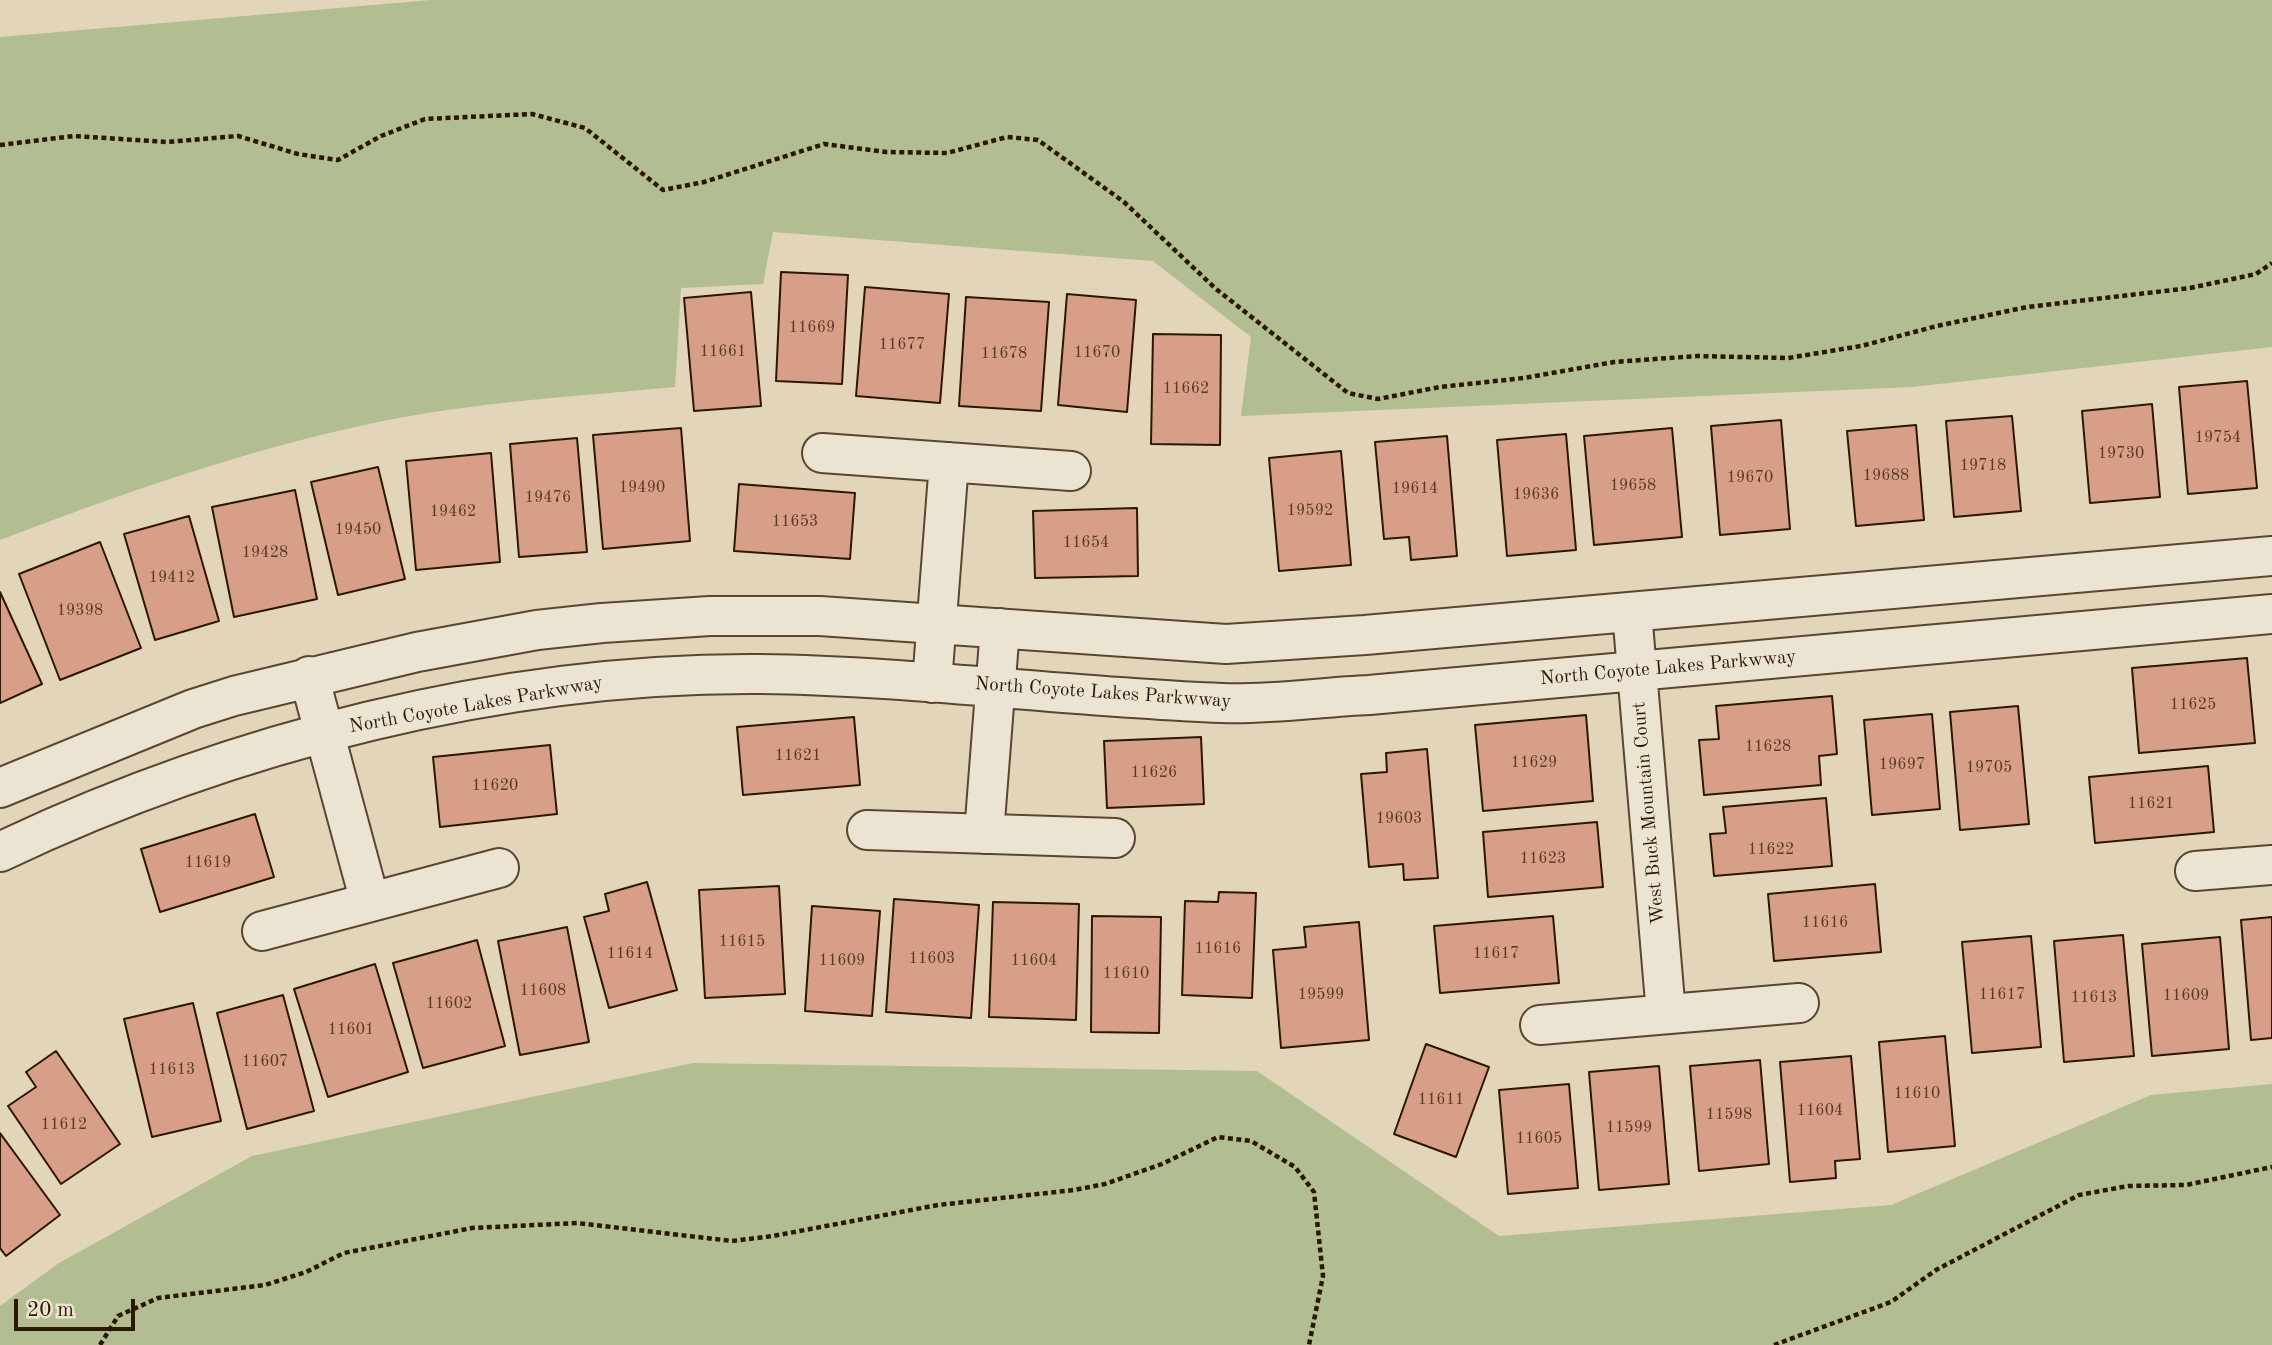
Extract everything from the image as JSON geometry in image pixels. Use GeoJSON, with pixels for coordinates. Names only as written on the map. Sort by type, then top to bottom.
{"type":"FeatureCollection","features":[{"type":"Feature","properties":{"kind":"street"},"geometry":{"type":"LineString","coordinates":[[822,453],[1071,471]]}},
{"type":"Feature","properties":{"kind":"street"},"geometry":{"type":"LineString","coordinates":[[932,683],[948,462]]}},
{"type":"Feature","properties":{"kind":"street"},"geometry":{"type":"LineString","coordinates":[[0,788],[193,709],[309,676],[417,652],[537,631],[665,618],[820,616],[1226,644],[1632,612],[2272,556]]}},
{"type":"Feature","properties":{"kind":"street","name":"West Buck Mountain Court"},"geometry":{"type":"LineString","coordinates":[[1632,612],[1666,1013]]}},
{"type":"Feature","properties":{"kind":"street","name":"North Coyote Lakes Parkwway"},"geometry":{"type":"LineString","coordinates":[[0,852],[212,764],[323,732],[546,689],[669,677],[806,675],[1226,703],[1369,695],[2272,614]]}},
{"type":"Feature","properties":{"kind":"street"},"geometry":{"type":"LineString","coordinates":[[984,834],[1000,628]]}},
{"type":"Feature","properties":{"kind":"street"},"geometry":{"type":"LineString","coordinates":[[309,676],[370,902]]}},
{"type":"Feature","properties":{"kind":"street"},"geometry":{"type":"LineString","coordinates":[[867,830],[1115,838]]}},
{"type":"Feature","properties":{"kind":"street"},"geometry":{"type":"LineString","coordinates":[[2195,871],[2272,865]]}},
{"type":"Feature","properties":{"kind":"street"},"geometry":{"type":"LineString","coordinates":[[262,930],[499,868]]}},
{"type":"Feature","properties":{"kind":"street"},"geometry":{"type":"LineString","coordinates":[[1540,1025],[1799,1003]]}},
{"type":"Feature","properties":{"kind":"path"},"geometry":{"type":"LineString","coordinates":[[0,145],[74,136],[167,142],[238,136],[298,154],[338,160],[381,136],[425,119],[532,114],[584,128],[663,190],[704,182],[824,144],[886,152],[947,153],[1007,137],[1038,140],[1124,202],[1216,289],[1348,393],[1378,399],[1440,387],[1614,362],[1697,356],[1788,358],[1861,346],[2027,307],[2190,288],[2256,274],[2272,263]]}},
{"type":"Feature","properties":{"kind":"path"},"geometry":{"type":"LineString","coordinates":[[100,1345],[118,1315],[158,1298],[265,1285],[306,1272],[344,1253],[472,1228],[577,1223],[732,1241],[773,1236],[938,1205],[1105,1184],[1162,1164],[1218,1137],[1251,1141],[1295,1167],[1314,1192],[1323,1276],[1309,1345]]}},
{"type":"Feature","properties":{"kind":"path"},"geometry":{"type":"LineString","coordinates":[[1774,1345],[1891,1302],[1936,1270],[2079,1195],[2128,1186],[2186,1185],[2272,1167]]}},
{"type":"Feature","properties":{"kind":"green space"},"geometry":{"type":"Polygon","coordinates":[[[431,0],[2272,0],[2272,347],[1912,387],[1241,416],[1251,337],[1153,261],[773,232],[763,284],[681,288],[675,387],[483,405],[369,424],[229,460],[0,540],[0,37],[431,0]]]}},
{"type":"Feature","properties":{"kind":"green space"},"geometry":{"type":"Polygon","coordinates":[[[693,1063],[1257,1071],[1499,1236],[1891,1205],[2151,1095],[2272,1084],[2272,1345],[0,1345],[0,1306],[59,1263],[252,1156],[693,1063]]]}},
{"type":"Feature","properties":{"kind":"building"},"geometry":{"type":"Polygon","coordinates":[[[781,272],[848,275],[842,384],[776,381],[781,272]]]}},
{"type":"Feature","properties":{"kind":"building"},"geometry":{"type":"Polygon","coordinates":[[[865,287],[949,294],[940,403],[856,396],[865,287]]]}},
{"type":"Feature","properties":{"kind":"building"},"geometry":{"type":"Polygon","coordinates":[[[751,292],[761,406],[694,411],[684,298],[751,292]]]}},
{"type":"Feature","properties":{"kind":"building"},"geometry":{"type":"Polygon","coordinates":[[[1067,294],[1136,300],[1127,412],[1058,405],[1067,294]]]}},
{"type":"Feature","properties":{"kind":"building"},"geometry":{"type":"Polygon","coordinates":[[[966,297],[1049,302],[1041,411],[959,406],[966,297]]]}},
{"type":"Feature","properties":{"kind":"building"},"geometry":{"type":"Polygon","coordinates":[[[1153,334],[1221,335],[1220,445],[1151,444],[1153,334]]]}},
{"type":"Feature","properties":{"kind":"building"},"geometry":{"type":"Polygon","coordinates":[[[2247,381],[2257,488],[2188,494],[2179,387],[2247,381]]]}},
{"type":"Feature","properties":{"kind":"building"},"geometry":{"type":"Polygon","coordinates":[[[2152,404],[2160,497],[2090,503],[2082,411],[2152,404]]]}},
{"type":"Feature","properties":{"kind":"building"},"geometry":{"type":"Polygon","coordinates":[[[2012,416],[2021,511],[1954,517],[1946,421],[2012,416]]]}},
{"type":"Feature","properties":{"kind":"building"},"geometry":{"type":"Polygon","coordinates":[[[1781,420],[1790,529],[1720,535],[1711,426],[1781,420]]]}},
{"type":"Feature","properties":{"kind":"building"},"geometry":{"type":"Polygon","coordinates":[[[1916,425],[1924,520],[1856,526],[1847,431],[1916,425]]]}},
{"type":"Feature","properties":{"kind":"building"},"geometry":{"type":"Polygon","coordinates":[[[681,428],[690,541],[603,549],[593,435],[681,428]]]}},
{"type":"Feature","properties":{"kind":"building"},"geometry":{"type":"Polygon","coordinates":[[[1672,428],[1682,537],[1594,545],[1584,436],[1672,428]]]}},
{"type":"Feature","properties":{"kind":"building"},"geometry":{"type":"Polygon","coordinates":[[[1566,434],[1576,550],[1507,556],[1497,440],[1566,434]]]}},
{"type":"Feature","properties":{"kind":"building"},"geometry":{"type":"Polygon","coordinates":[[[1447,436],[1457,556],[1411,560],[1409,537],[1384,539],[1375,442],[1447,436]]]}},
{"type":"Feature","properties":{"kind":"building"},"geometry":{"type":"Polygon","coordinates":[[[577,438],[587,552],[519,557],[510,444],[577,438]]]}},
{"type":"Feature","properties":{"kind":"building"},"geometry":{"type":"Polygon","coordinates":[[[1341,451],[1351,565],[1279,571],[1269,458],[1341,451]]]}},
{"type":"Feature","properties":{"kind":"building"},"geometry":{"type":"Polygon","coordinates":[[[491,453],[500,562],[416,570],[406,461],[491,453]]]}},
{"type":"Feature","properties":{"kind":"building"},"geometry":{"type":"Polygon","coordinates":[[[378,467],[405,579],[338,595],[311,482],[378,467]]]}},
{"type":"Feature","properties":{"kind":"building"},"geometry":{"type":"Polygon","coordinates":[[[739,484],[855,493],[850,559],[734,551],[739,484]]]}},
{"type":"Feature","properties":{"kind":"building"},"geometry":{"type":"Polygon","coordinates":[[[295,490],[317,599],[234,617],[212,507],[295,490]]]}},
{"type":"Feature","properties":{"kind":"building"},"geometry":{"type":"Polygon","coordinates":[[[1137,508],[1138,576],[1035,578],[1033,511],[1137,508]]]}},
{"type":"Feature","properties":{"kind":"building"},"geometry":{"type":"Polygon","coordinates":[[[189,516],[219,621],[155,640],[124,534],[189,516]]]}},
{"type":"Feature","properties":{"kind":"building"},"geometry":{"type":"Polygon","coordinates":[[[100,542],[141,648],[60,680],[19,574],[100,542]]]}},
{"type":"Feature","properties":{"kind":"building"},"geometry":{"type":"Polygon","coordinates":[[[0,592],[42,684],[0,703],[0,592]]]}},
{"type":"Feature","properties":{"kind":"building"},"geometry":{"type":"Polygon","coordinates":[[[2247,658],[2255,743],[2139,753],[2132,668],[2247,658]]]}},
{"type":"Feature","properties":{"kind":"building"},"geometry":{"type":"Polygon","coordinates":[[[1832,696],[1837,754],[1819,756],[1821,785],[1704,795],[1699,740],[1719,739],[1716,706],[1832,696]]]}},
{"type":"Feature","properties":{"kind":"building"},"geometry":{"type":"Polygon","coordinates":[[[2018,706],[2029,824],[1960,830],[1950,712],[2018,706]]]}},
{"type":"Feature","properties":{"kind":"building"},"geometry":{"type":"Polygon","coordinates":[[[1932,714],[1940,809],[1872,815],[1864,720],[1932,714]]]}},
{"type":"Feature","properties":{"kind":"building"},"geometry":{"type":"Polygon","coordinates":[[[1586,715],[1593,801],[1483,811],[1475,725],[1586,715]]]}},
{"type":"Feature","properties":{"kind":"building"},"geometry":{"type":"Polygon","coordinates":[[[854,717],[860,785],[743,795],[737,727],[854,717]]]}},
{"type":"Feature","properties":{"kind":"building"},"geometry":{"type":"Polygon","coordinates":[[[1201,737],[1204,804],[1107,808],[1104,741],[1201,737]]]}},
{"type":"Feature","properties":{"kind":"building"},"geometry":{"type":"Polygon","coordinates":[[[550,745],[557,814],[440,827],[433,757],[550,745]]]}},
{"type":"Feature","properties":{"kind":"building"},"geometry":{"type":"Polygon","coordinates":[[[1427,749],[1438,878],[1404,880],[1403,864],[1369,867],[1361,774],[1387,772],[1386,753],[1427,749]]]}},
{"type":"Feature","properties":{"kind":"building"},"geometry":{"type":"Polygon","coordinates":[[[2208,766],[2214,832],[2095,843],[2089,777],[2208,766]]]}},
{"type":"Feature","properties":{"kind":"building"},"geometry":{"type":"Polygon","coordinates":[[[1826,798],[1832,866],[1714,876],[1710,834],[1726,833],[1723,807],[1826,798]]]}},
{"type":"Feature","properties":{"kind":"building"},"geometry":{"type":"Polygon","coordinates":[[[255,814],[274,877],[160,912],[141,849],[255,814]]]}},
{"type":"Feature","properties":{"kind":"building"},"geometry":{"type":"Polygon","coordinates":[[[1597,822],[1603,887],[1488,897],[1483,832],[1597,822]]]}},
{"type":"Feature","properties":{"kind":"building"},"geometry":{"type":"Polygon","coordinates":[[[647,882],[677,990],[609,1008],[584,917],[609,911],[605,894],[647,882]]]}},
{"type":"Feature","properties":{"kind":"building"},"geometry":{"type":"Polygon","coordinates":[[[1875,884],[1881,952],[1774,961],[1768,894],[1875,884]]]}},
{"type":"Feature","properties":{"kind":"building"},"geometry":{"type":"Polygon","coordinates":[[[779,886],[785,994],[705,998],[699,890],[779,886]]]}},
{"type":"Feature","properties":{"kind":"building"},"geometry":{"type":"Polygon","coordinates":[[[1219,892],[1256,893],[1252,998],[1182,995],[1185,901],[1218,902],[1219,892]]]}},
{"type":"Feature","properties":{"kind":"building"},"geometry":{"type":"Polygon","coordinates":[[[894,899],[979,905],[971,1018],[886,1012],[894,899]]]}},
{"type":"Feature","properties":{"kind":"building"},"geometry":{"type":"Polygon","coordinates":[[[993,902],[1079,904],[1076,1020],[989,1017],[993,902]]]}},
{"type":"Feature","properties":{"kind":"building"},"geometry":{"type":"Polygon","coordinates":[[[812,906],[880,911],[872,1016],[805,1011],[812,906]]]}},
{"type":"Feature","properties":{"kind":"building"},"geometry":{"type":"Polygon","coordinates":[[[1092,916],[1161,917],[1159,1033],[1091,1032],[1092,916]]]}},
{"type":"Feature","properties":{"kind":"building"},"geometry":{"type":"Polygon","coordinates":[[[1553,916],[1559,983],[1440,993],[1434,926],[1553,916]]]}},
{"type":"Feature","properties":{"kind":"building"},"geometry":{"type":"Polygon","coordinates":[[[2272,917],[2272,1038],[2251,1040],[2241,920],[2272,917]]]}},
{"type":"Feature","properties":{"kind":"building"},"geometry":{"type":"Polygon","coordinates":[[[1359,922],[1369,1040],[1281,1048],[1273,950],[1306,947],[1304,927],[1359,922]]]}},
{"type":"Feature","properties":{"kind":"building"},"geometry":{"type":"Polygon","coordinates":[[[567,927],[589,1042],[520,1055],[498,941],[567,927]]]}},
{"type":"Feature","properties":{"kind":"building"},"geometry":{"type":"Polygon","coordinates":[[[2123,935],[2134,1056],[2064,1062],[2054,941],[2123,935]]]}},
{"type":"Feature","properties":{"kind":"building"},"geometry":{"type":"Polygon","coordinates":[[[2031,936],[2041,1047],[1972,1053],[1962,942],[2031,936]]]}},
{"type":"Feature","properties":{"kind":"building"},"geometry":{"type":"Polygon","coordinates":[[[2220,937],[2229,1049],[2152,1056],[2142,944],[2220,937]]]}},
{"type":"Feature","properties":{"kind":"building"},"geometry":{"type":"Polygon","coordinates":[[[477,940],[505,1046],[423,1068],[393,963],[477,940]]]}},
{"type":"Feature","properties":{"kind":"building"},"geometry":{"type":"Polygon","coordinates":[[[375,964],[408,1072],[328,1097],[294,989],[375,964]]]}},
{"type":"Feature","properties":{"kind":"building"},"geometry":{"type":"Polygon","coordinates":[[[283,995],[314,1111],[247,1129],[217,1013],[283,995]]]}},
{"type":"Feature","properties":{"kind":"building"},"geometry":{"type":"Polygon","coordinates":[[[193,1003],[221,1121],[152,1137],[124,1019],[193,1003]]]}},
{"type":"Feature","properties":{"kind":"building"},"geometry":{"type":"Polygon","coordinates":[[[1945,1036],[1955,1146],[1888,1152],[1879,1042],[1945,1036]]]}},
{"type":"Feature","properties":{"kind":"building"},"geometry":{"type":"Polygon","coordinates":[[[1426,1044],[1489,1067],[1456,1157],[1394,1134],[1426,1044]]]}},
{"type":"Feature","properties":{"kind":"building"},"geometry":{"type":"Polygon","coordinates":[[[56,1051],[120,1144],[61,1184],[8,1106],[36,1087],[26,1072],[56,1051]]]}},
{"type":"Feature","properties":{"kind":"building"},"geometry":{"type":"Polygon","coordinates":[[[1851,1056],[1860,1159],[1835,1161],[1836,1178],[1790,1182],[1780,1062],[1851,1056]]]}},
{"type":"Feature","properties":{"kind":"building"},"geometry":{"type":"Polygon","coordinates":[[[1760,1060],[1769,1164],[1699,1171],[1690,1066],[1760,1060]]]}},
{"type":"Feature","properties":{"kind":"building"},"geometry":{"type":"Polygon","coordinates":[[[1659,1066],[1669,1184],[1599,1190],[1589,1072],[1659,1066]]]}},
{"type":"Feature","properties":{"kind":"building"},"geometry":{"type":"Polygon","coordinates":[[[1569,1084],[1578,1188],[1508,1194],[1499,1090],[1569,1084]]]}},
{"type":"Feature","properties":{"kind":"building"},"geometry":{"type":"Polygon","coordinates":[[[0,1133],[60,1215],[6,1256],[0,1248],[0,1133]]]}}]}
